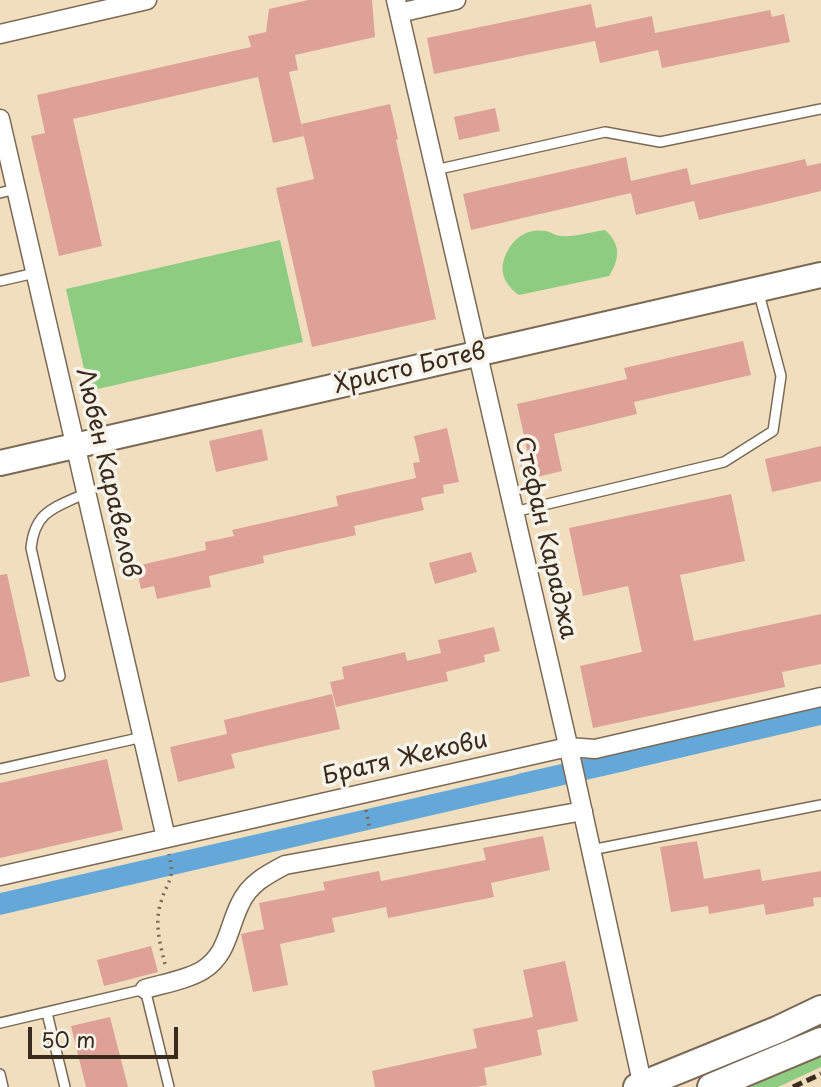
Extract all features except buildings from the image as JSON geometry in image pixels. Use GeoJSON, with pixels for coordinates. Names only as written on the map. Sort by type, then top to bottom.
{"type":"FeatureCollection","features":[{"type":"Feature","properties":{"kind":"main road"},"geometry":{"type":"LineString","coordinates":[[641,1086],[821,1009]]}},
{"type":"Feature","properties":{"kind":"main road"},"geometry":{"type":"LineString","coordinates":[[711,1087],[821,1041]]}},
{"type":"Feature","properties":{"kind":"street"},"geometry":{"type":"LineString","coordinates":[[0,34],[147,0]]}},
{"type":"Feature","properties":{"kind":"street"},"geometry":{"type":"LineString","coordinates":[[397,6],[456,0]]}},
{"type":"Feature","properties":{"kind":"street","name":"Стефан Караджа"},"geometry":{"type":"LineString","coordinates":[[397,6],[570,753],[641,1086]]}},
{"type":"Feature","properties":{"kind":"street","name":"Любен Каравелов"},"geometry":{"type":"LineString","coordinates":[[0,119],[8,191],[35,273],[167,846]]}},
{"type":"Feature","properties":{"kind":"street","name":"Христо Ботев"},"geometry":{"type":"LineString","coordinates":[[0,463],[821,275]]}},
{"type":"Feature","properties":{"kind":"street","name":"Братя Жекови"},"geometry":{"type":"LineString","coordinates":[[0,876],[167,846],[821,697]]}},
{"type":"Feature","properties":{"kind":"street"},"geometry":{"type":"LineString","coordinates":[[145,989],[202,971],[227,943],[240,903],[258,880],[285,865],[583,811]]}},
{"type":"Feature","properties":{"kind":"lane"},"geometry":{"type":"LineString","coordinates":[[435,170],[605,132],[660,142],[821,108]]}},
{"type":"Feature","properties":{"kind":"lane"},"geometry":{"type":"LineString","coordinates":[[0,281],[35,273]]}},
{"type":"Feature","properties":{"kind":"lane"},"geometry":{"type":"LineString","coordinates":[[514,512],[724,462],[773,432],[781,376],[758,290]]}},
{"type":"Feature","properties":{"kind":"lane"},"geometry":{"type":"LineString","coordinates":[[60,676],[31,548],[33,530],[45,513],[86,492]]}},
{"type":"Feature","properties":{"kind":"lane"},"geometry":{"type":"LineString","coordinates":[[0,769],[142,737]]}},
{"type":"Feature","properties":{"kind":"lane"},"geometry":{"type":"LineString","coordinates":[[591,850],[821,805]]}},
{"type":"Feature","properties":{"kind":"lane"},"geometry":{"type":"LineString","coordinates":[[0,1023],[145,989],[169,1087]]}},
{"type":"Feature","properties":{"kind":"lane"},"geometry":{"type":"LineString","coordinates":[[47,1013],[65,1087]]}},
{"type":"Feature","properties":{"kind":"lane"},"geometry":{"type":"LineString","coordinates":[[0,1074],[3,1087]]}},
{"type":"Feature","properties":{"kind":"path"},"geometry":{"type":"LineString","coordinates":[[366,809],[370,830]]}},
{"type":"Feature","properties":{"kind":"path"},"geometry":{"type":"LineString","coordinates":[[167,846],[174,874],[160,904],[158,932],[169,981]]}},
{"type":"Feature","properties":{"kind":"green space"},"geometry":{"type":"Polygon","coordinates":[[[538,230],[566,236],[605,230],[614,241],[617,252],[609,276],[519,295],[506,281],[502,268],[505,256],[513,243],[524,234],[538,230]]]}},
{"type":"Feature","properties":{"kind":"green space"},"geometry":{"type":"Polygon","coordinates":[[[280,240],[303,342],[89,391],[66,289],[280,240]]]}},
{"type":"Feature","properties":{"kind":"green space"},"geometry":{"type":"Polygon","coordinates":[[[821,1054],[821,1067],[778,1087],[749,1087],[821,1054]]]}},
{"type":"Feature","properties":{"kind":"water"},"geometry":{"type":"Polygon","coordinates":[[[821,705],[821,725],[602,776],[598,757],[821,705]]]}},
{"type":"Feature","properties":{"kind":"water"},"geometry":{"type":"Polygon","coordinates":[[[546,768],[550,788],[0,915],[0,893],[546,768]]]}},
{"type":"Feature","properties":{"kind":"waterway"},"geometry":{"type":"LineString","coordinates":[[521,784],[626,760]]}},
{"type":"Feature","properties":{"kind":"railway"},"geometry":{"type":"LineString","coordinates":[[793,1087],[821,1074]]}}]}
